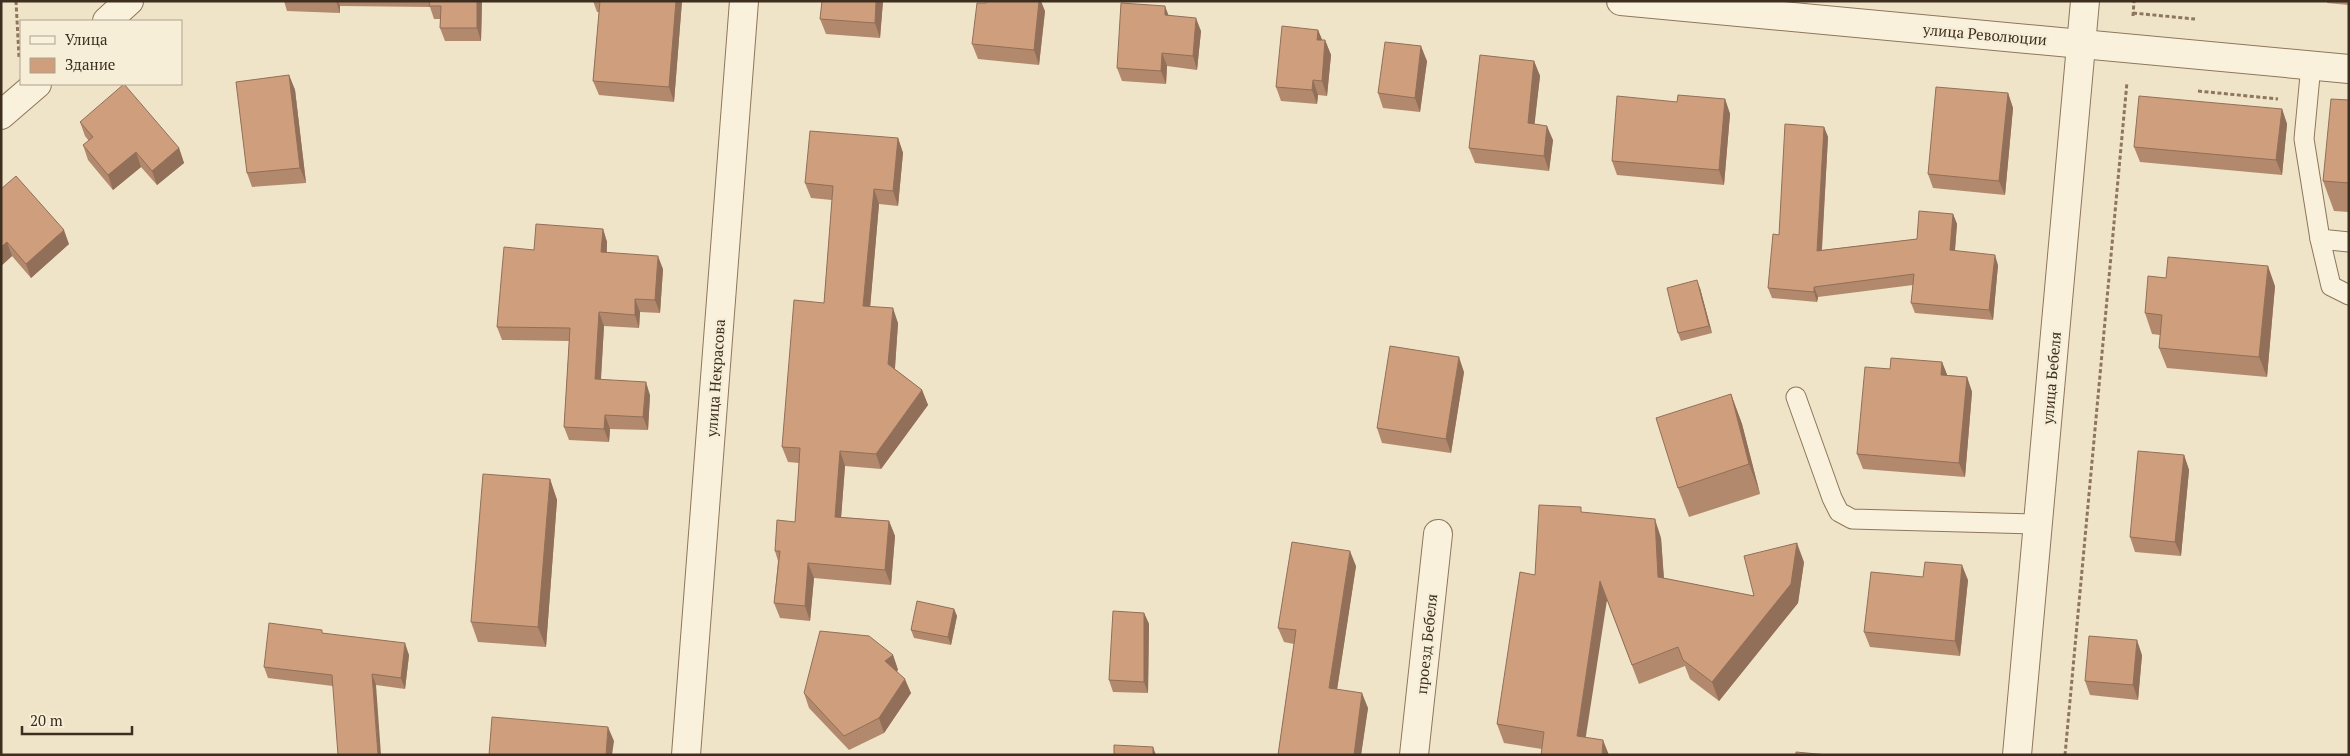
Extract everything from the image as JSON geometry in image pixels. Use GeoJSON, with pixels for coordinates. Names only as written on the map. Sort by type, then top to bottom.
{"type":"FeatureCollection","features":[{"type":"Feature","properties":{"kind":"street"},"geometry":{"type":"LineString","coordinates":[[108,20],[129,1]]}},
{"type":"Feature","properties":{"kind":"street","name":"улица Некрасова"},"geometry":{"type":"LineString","coordinates":[[686,755],[744,1]]}},
{"type":"Feature","properties":{"kind":"street","name":"улица Революции"},"geometry":{"type":"LineString","coordinates":[[1621,1],[2082,42],[2349,69]]}},
{"type":"Feature","properties":{"kind":"street","name":"улица Бебеля"},"geometry":{"type":"LineString","coordinates":[[2017,755],[2085,1]]}},
{"type":"Feature","properties":{"kind":"street","name":"проезд Бебеля"},"geometry":{"type":"LineString","coordinates":[[1414,755],[1438,534]]}},
{"type":"Feature","properties":{"kind":"lane"},"geometry":{"type":"LineString","coordinates":[[2311,65],[2304,139],[2320,239],[2331,286],[2349,295]]}},
{"type":"Feature","properties":{"kind":"lane"},"geometry":{"type":"LineString","coordinates":[[2320,239],[2349,242]]}},
{"type":"Feature","properties":{"kind":"lane"},"geometry":{"type":"LineString","coordinates":[[1796,397],[1832,498],[1840,512],[1852,519],[2038,524]]}},
{"type":"Feature","properties":{"kind":"path"},"geometry":{"type":"LineString","coordinates":[[16,1],[20,99]]}},
{"type":"Feature","properties":{"kind":"path"},"geometry":{"type":"LineString","coordinates":[[2065,755],[2134,1]]}},
{"type":"Feature","properties":{"kind":"path"},"geometry":{"type":"LineString","coordinates":[[2127,83],[2136,84]]}},
{"type":"Feature","properties":{"kind":"path"},"geometry":{"type":"LineString","coordinates":[[2193,90],[2307,102]]}},
{"type":"Feature","properties":{"kind":"building"},"geometry":{"type":"Polygon","coordinates":[[[430,1],[477,1],[477,28],[440,28],[441,6],[429,6],[430,1]]]}},
{"type":"Feature","properties":{"kind":"building"},"geometry":{"type":"Polygon","coordinates":[[[600,1],[676,1],[669,87],[593,81],[600,1]]]}},
{"type":"Feature","properties":{"kind":"building"},"geometry":{"type":"Polygon","coordinates":[[[822,1],[876,1],[875,23],[820,19],[822,1]]]}},
{"type":"Feature","properties":{"kind":"building"},"geometry":{"type":"Polygon","coordinates":[[[987,1],[1039,1],[1034,50],[972,44],[977,3],[986,3],[987,1]]]}},
{"type":"Feature","properties":{"kind":"building"},"geometry":{"type":"Polygon","coordinates":[[[1121,3],[1165,6],[1165,15],[1196,18],[1193,56],[1162,53],[1161,71],[1117,68],[1121,3]]]}},
{"type":"Feature","properties":{"kind":"building"},"geometry":{"type":"Polygon","coordinates":[[[1282,26],[1318,30],[1317,40],[1325,40],[1322,81],[1313,80],[1312,90],[1276,87],[1282,26]]]}},
{"type":"Feature","properties":{"kind":"building"},"geometry":{"type":"Polygon","coordinates":[[[1385,42],[1421,46],[1415,98],[1378,93],[1385,42]]]}},
{"type":"Feature","properties":{"kind":"building"},"geometry":{"type":"Polygon","coordinates":[[[1480,55],[1534,61],[1528,123],[1547,126],[1544,156],[1469,148],[1480,55]]]}},
{"type":"Feature","properties":{"kind":"building"},"geometry":{"type":"Polygon","coordinates":[[[289,75],[300,168],[247,173],[236,82],[289,75]]]}},
{"type":"Feature","properties":{"kind":"building"},"geometry":{"type":"Polygon","coordinates":[[[125,85],[179,148],[152,171],[136,152],[108,175],[83,145],[93,137],[80,122],[125,85]]]}},
{"type":"Feature","properties":{"kind":"building"},"geometry":{"type":"Polygon","coordinates":[[[1936,87],[2008,93],[1999,181],[1928,174],[1936,87]]]}},
{"type":"Feature","properties":{"kind":"building"},"geometry":{"type":"Polygon","coordinates":[[[1678,95],[1725,99],[1719,170],[1612,161],[1617,96],[1677,102],[1678,95]]]}},
{"type":"Feature","properties":{"kind":"building"},"geometry":{"type":"Polygon","coordinates":[[[2139,96],[2282,109],[2276,160],[2134,147],[2139,96]]]}},
{"type":"Feature","properties":{"kind":"building"},"geometry":{"type":"Polygon","coordinates":[[[2331,99],[2349,100],[2349,183],[2323,181],[2331,99]]]}},
{"type":"Feature","properties":{"kind":"building"},"geometry":{"type":"Polygon","coordinates":[[[1785,124],[1824,127],[1817,251],[1917,239],[1919,211],[1953,214],[1950,250],[1995,255],[1989,310],[1911,303],[1914,274],[1814,287],[1814,292],[1768,288],[1773,234],[1779,235],[1785,124]]]}},
{"type":"Feature","properties":{"kind":"building"},"geometry":{"type":"Polygon","coordinates":[[[810,131],[898,138],[893,191],[874,189],[863,306],[893,308],[888,364],[922,390],[876,454],[840,451],[835,517],[889,521],[885,570],[808,563],[805,606],[774,603],[780,551],[775,551],[777,520],[795,522],[800,448],[782,447],[794,300],[824,303],[833,186],[805,183],[810,131]]]}},
{"type":"Feature","properties":{"kind":"building"},"geometry":{"type":"Polygon","coordinates":[[[16,176],[64,230],[26,264],[7,242],[1,247],[1,189],[16,176]]]}},
{"type":"Feature","properties":{"kind":"building"},"geometry":{"type":"Polygon","coordinates":[[[536,224],[603,229],[601,252],[658,256],[655,300],[635,299],[635,315],[599,312],[595,379],[646,382],[643,417],[605,415],[604,429],[564,427],[570,328],[497,327],[504,247],[534,250],[536,224]]]}},
{"type":"Feature","properties":{"kind":"building"},"geometry":{"type":"Polygon","coordinates":[[[2168,257],[2268,266],[2259,357],[2159,348],[2162,315],[2145,313],[2148,276],[2166,278],[2168,257]]]}},
{"type":"Feature","properties":{"kind":"building"},"geometry":{"type":"Polygon","coordinates":[[[1697,280],[1709,326],[1678,333],[1667,288],[1697,280]]]}},
{"type":"Feature","properties":{"kind":"building"},"geometry":{"type":"Polygon","coordinates":[[[1390,346],[1459,357],[1446,439],[1377,428],[1390,346]]]}},
{"type":"Feature","properties":{"kind":"building"},"geometry":{"type":"Polygon","coordinates":[[[1891,358],[1942,362],[1941,375],[1967,377],[1959,463],[1857,454],[1865,367],[1890,369],[1891,358]]]}},
{"type":"Feature","properties":{"kind":"building"},"geometry":{"type":"Polygon","coordinates":[[[1731,394],[1749,464],[1678,488],[1656,418],[1731,394]]]}},
{"type":"Feature","properties":{"kind":"building"},"geometry":{"type":"Polygon","coordinates":[[[2138,451],[2184,455],[2175,542],[2130,537],[2138,451]]]}},
{"type":"Feature","properties":{"kind":"building"},"geometry":{"type":"Polygon","coordinates":[[[483,474],[550,479],[538,627],[471,622],[483,474]]]}},
{"type":"Feature","properties":{"kind":"building"},"geometry":{"type":"Polygon","coordinates":[[[1539,505],[1581,507],[1581,512],[1655,519],[1658,577],[1754,596],[1744,556],[1797,543],[1791,584],[1712,682],[1683,660],[1678,647],[1632,665],[1600,581],[1577,736],[1603,740],[1602,755],[1541,755],[1544,732],[1497,724],[1520,572],[1535,575],[1539,505]]]}},
{"type":"Feature","properties":{"kind":"building"},"geometry":{"type":"Polygon","coordinates":[[[1292,542],[1350,551],[1329,688],[1362,693],[1354,755],[1278,755],[1296,630],[1278,628],[1292,542]]]}},
{"type":"Feature","properties":{"kind":"building"},"geometry":{"type":"Polygon","coordinates":[[[1925,562],[1962,565],[1955,641],[1864,632],[1871,572],[1923,577],[1925,562]]]}},
{"type":"Feature","properties":{"kind":"building"},"geometry":{"type":"Polygon","coordinates":[[[917,601],[954,609],[948,637],[911,630],[917,601]]]}},
{"type":"Feature","properties":{"kind":"building"},"geometry":{"type":"Polygon","coordinates":[[[1113,611],[1144,613],[1144,682],[1109,680],[1113,611]]]}},
{"type":"Feature","properties":{"kind":"building"},"geometry":{"type":"Polygon","coordinates":[[[269,623],[322,630],[322,633],[405,643],[401,678],[372,674],[378,755],[338,755],[332,675],[264,667],[269,623]]]}},
{"type":"Feature","properties":{"kind":"building"},"geometry":{"type":"Polygon","coordinates":[[[820,631],[869,636],[893,655],[885,661],[905,679],[879,718],[844,736],[804,693],[820,631]]]}},
{"type":"Feature","properties":{"kind":"building"},"geometry":{"type":"Polygon","coordinates":[[[2089,636],[2137,640],[2133,685],[2085,681],[2089,636]]]}},
{"type":"Feature","properties":{"kind":"building"},"geometry":{"type":"Polygon","coordinates":[[[492,717],[608,727],[606,755],[489,755],[492,717]]]}},
{"type":"Feature","properties":{"kind":"building"},"geometry":{"type":"Polygon","coordinates":[[[1114,745],[1153,747],[1153,755],[1114,755],[1114,745]]]}},
{"type":"Feature","properties":{"kind":"building"},"geometry":{"type":"Polygon","coordinates":[[[1796,752],[1828,755],[1796,755],[1796,752]]]}}]}
